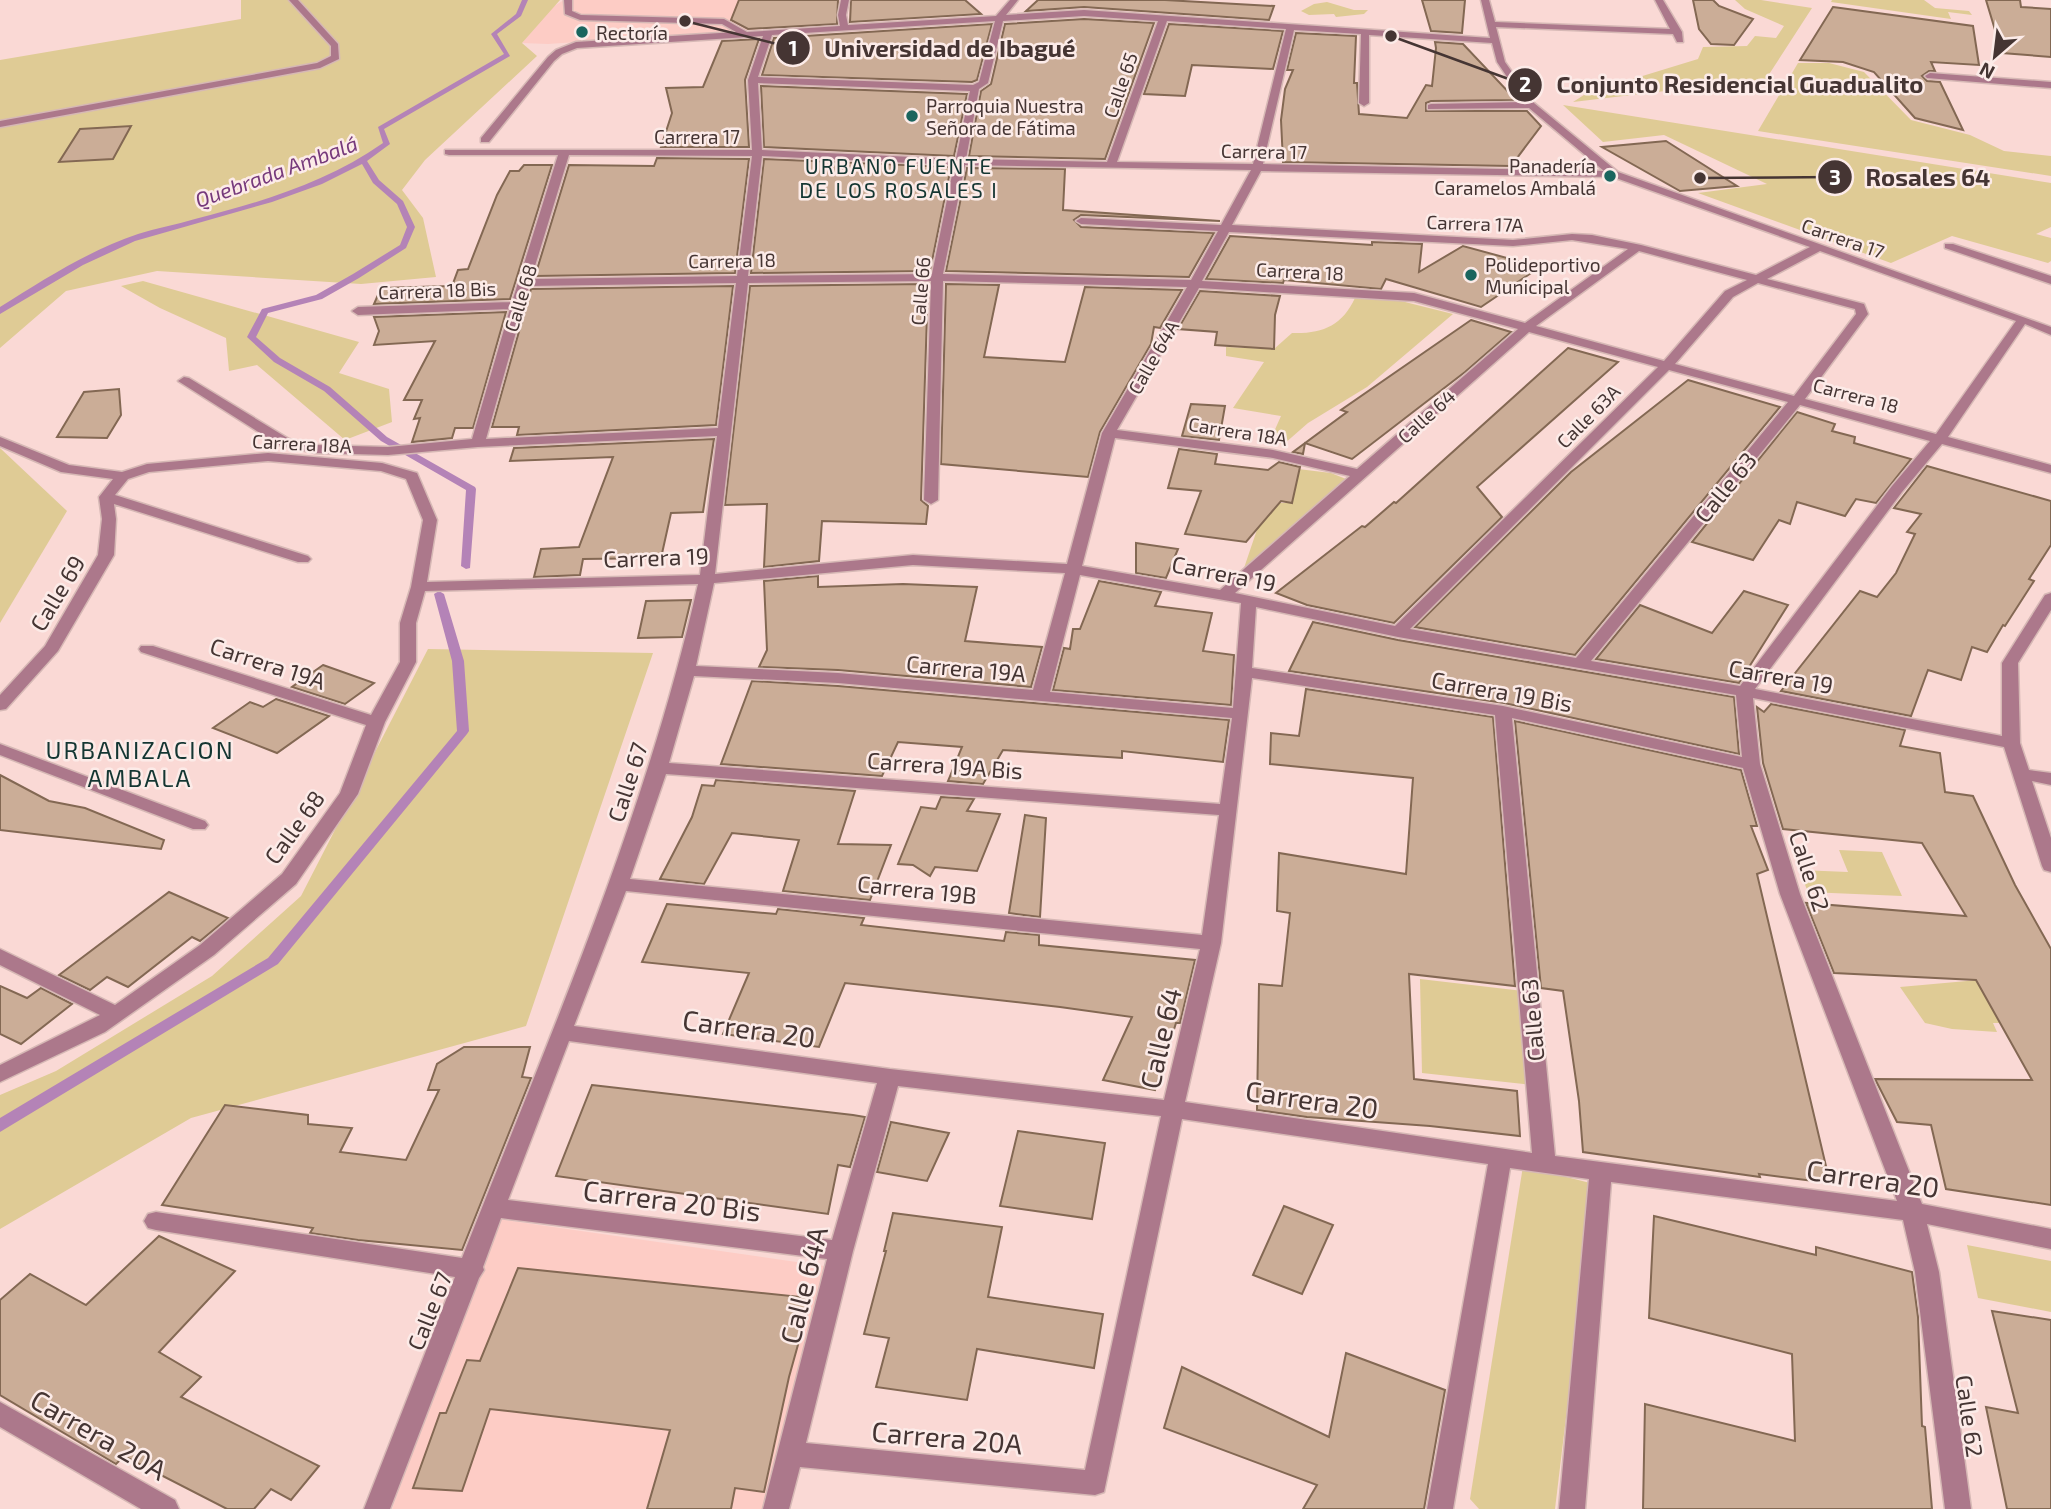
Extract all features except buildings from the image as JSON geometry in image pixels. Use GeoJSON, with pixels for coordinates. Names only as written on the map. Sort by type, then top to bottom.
{"type":"FeatureCollection","features":[{"type":"Feature","properties":{"kind":"street"},"geometry":{"type":"LineString","coordinates":[[0,124],[320,65],[336,57],[335,46],[293,0]]}},
{"type":"Feature","properties":{"kind":"street"},"geometry":{"type":"LineString","coordinates":[[568,0],[568,12],[572,15],[724,22],[745,34]]}},
{"type":"Feature","properties":{"kind":"street"},"geometry":{"type":"LineString","coordinates":[[845,0],[842,15],[845,29]]}},
{"type":"Feature","properties":{"kind":"street","name":"Calle 66"},"geometry":{"type":"LineString","coordinates":[[932,500],[937,277],[979,85],[1000,17],[1014,0]]}},
{"type":"Feature","properties":{"kind":"street"},"geometry":{"type":"LineString","coordinates":[[1485,0],[1501,62],[1531,105],[1614,174]]}},
{"type":"Feature","properties":{"kind":"street"},"geometry":{"type":"LineString","coordinates":[[1492,24],[1679,36],[1659,0]]}},
{"type":"Feature","properties":{"kind":"street"},"geometry":{"type":"LineString","coordinates":[[1084,13],[1095,6]]}},
{"type":"Feature","properties":{"kind":"street"},"geometry":{"type":"LineString","coordinates":[[485,140],[551,60],[559,52],[576,45],[1084,13],[1496,41]]}},
{"type":"Feature","properties":{"kind":"street","name":"Calle 65"},"geometry":{"type":"LineString","coordinates":[[1111,165],[1164,17]]}},
{"type":"Feature","properties":{"kind":"street","name":"Calle 64A"},"geometry":{"type":"LineString","coordinates":[[1040,697],[1109,433],[1195,284],[1257,169],[1291,26]]}},
{"type":"Feature","properties":{"kind":"street"},"geometry":{"type":"LineString","coordinates":[[1364,103],[1365,31]]}},
{"type":"Feature","properties":{"kind":"street","name":"Calle 67"},"geometry":{"type":"LineString","coordinates":[[377,1509],[619,884],[659,768],[687,671],[707,579],[757,153],[753,80],[768,33]]}},
{"type":"Feature","properties":{"kind":"street"},"geometry":{"type":"LineString","coordinates":[[1930,76],[2051,85]]}},
{"type":"Feature","properties":{"kind":"street"},"geometry":{"type":"LineString","coordinates":[[753,80],[979,85]]}},
{"type":"Feature","properties":{"kind":"street"},"geometry":{"type":"LineString","coordinates":[[1431,107],[1531,105]]}},
{"type":"Feature","properties":{"kind":"street","name":"Carrera 17"},"geometry":{"type":"LineString","coordinates":[[449,152],[757,153],[962,162],[1614,174],[2051,331]]}},
{"type":"Feature","properties":{"kind":"street","name":"Calle 68"},"geometry":{"type":"LineString","coordinates":[[478,443],[564,154]]}},
{"type":"Feature","properties":{"kind":"street","name":"Carrera 17A"},"geometry":{"type":"LineString","coordinates":[[1081,222],[1513,243],[1572,237],[1637,247],[1860,307]]}},
{"type":"Feature","properties":{"kind":"street"},"geometry":{"type":"LineString","coordinates":[[1949,246],[2051,280]]}},
{"type":"Feature","properties":{"kind":"street","name":"Calle 64"},"geometry":{"type":"LineString","coordinates":[[1223,595],[1527,327],[1637,247]]}},
{"type":"Feature","properties":{"kind":"street","name":"Calle 63A"},"geometry":{"type":"LineString","coordinates":[[1398,632],[1667,365],[1729,294],[1817,248]]}},
{"type":"Feature","properties":{"kind":"street","name":"Carrera 18"},"geometry":{"type":"LineString","coordinates":[[525,283],[937,277],[1195,284],[1414,297],[2051,468]]}},
{"type":"Feature","properties":{"kind":"street","name":"Carrera 18 Bis"},"geometry":{"type":"LineString","coordinates":[[358,311],[517,305]]}},
{"type":"Feature","properties":{"kind":"street","name":"Calle 63"},"geometry":{"type":"LineString","coordinates":[[1580,664],[1798,399],[1862,314],[1860,307]]}},
{"type":"Feature","properties":{"kind":"street"},"geometry":{"type":"LineString","coordinates":[[1744,692],[1897,489],[1940,438],[2023,319]]}},
{"type":"Feature","properties":{"kind":"street"},"geometry":{"type":"LineString","coordinates":[[184,381],[284,442],[315,449],[388,452],[478,443],[724,432]]}},
{"type":"Feature","properties":{"kind":"street","name":"Carrera 18A"},"geometry":{"type":"LineString","coordinates":[[1109,433],[1273,454],[1360,474]]}},
{"type":"Feature","properties":{"kind":"street"},"geometry":{"type":"LineString","coordinates":[[0,441],[66,469],[122,477]]}},
{"type":"Feature","properties":{"kind":"street","name":"Carrera 18A"},"geometry":{"type":"LineString","coordinates":[[122,477],[147,468],[268,457],[382,467],[411,476]]}},
{"type":"Feature","properties":{"kind":"street","name":"Calle 68"},"geometry":{"type":"LineString","coordinates":[[0,1074],[98,1027],[207,950],[289,879],[349,794],[376,722],[408,662],[408,623],[419,587],[430,520],[411,476]]}},
{"type":"Feature","properties":{"kind":"street"},"geometry":{"type":"LineString","coordinates":[[122,477],[106,497],[303,559]]}},
{"type":"Feature","properties":{"kind":"street","name":"Calle 69"},"geometry":{"type":"LineString","coordinates":[[0,705],[52,648],[106,555],[109,519],[106,497]]}},
{"type":"Feature","properties":{"kind":"street","name":"Carrera 19"},"geometry":{"type":"LineString","coordinates":[[419,587],[707,579],[913,560],[1072,569],[1223,595],[1398,632],[1744,692],[2011,743]]}},
{"type":"Feature","properties":{"kind":"street"},"geometry":{"type":"LineString","coordinates":[[2051,598],[2010,663],[2011,743],[2051,866]]}},
{"type":"Feature","properties":{"kind":"street","name":"Calle 64"},"geometry":{"type":"LineString","coordinates":[[1095,1483],[1173,1109],[1211,943],[1241,714],[1249,601]]}},
{"type":"Feature","properties":{"kind":"street","name":"Carrera 19A"},"geometry":{"type":"LineString","coordinates":[[147,649],[376,722]]}},
{"type":"Feature","properties":{"kind":"street","name":"Carrera 19A"},"geometry":{"type":"LineString","coordinates":[[687,671],[838,678],[1241,714]]}},
{"type":"Feature","properties":{"kind":"street","name":"Carrera 19 Bis"},"geometry":{"type":"LineString","coordinates":[[1244,672],[1503,711],[1752,764]]}},
{"type":"Feature","properties":{"kind":"street","name":"Calle 62"},"geometry":{"type":"LineString","coordinates":[[1744,692],[1752,764],[1790,894],[1913,1212],[1927,1272],[1958,1509]]}},
{"type":"Feature","properties":{"kind":"street","name":"Calle 63"},"geometry":{"type":"LineString","coordinates":[[1503,711],[1545,1162]]}},
{"type":"Feature","properties":{"kind":"street"},"geometry":{"type":"LineString","coordinates":[[0,749],[199,825]]}},
{"type":"Feature","properties":{"kind":"street","name":"Carrera 19A Bis"},"geometry":{"type":"LineString","coordinates":[[659,768],[1228,810]]}},
{"type":"Feature","properties":{"kind":"street"},"geometry":{"type":"LineString","coordinates":[[2021,774],[2051,779]]}},
{"type":"Feature","properties":{"kind":"street","name":"Carrera 19B"},"geometry":{"type":"LineString","coordinates":[[619,884],[1211,943]]}},
{"type":"Feature","properties":{"kind":"street"},"geometry":{"type":"LineString","coordinates":[[0,956],[116,1013]]}},
{"type":"Feature","properties":{"kind":"street","name":"Carrera 20"},"geometry":{"type":"LineString","coordinates":[[562,1032],[890,1077],[1173,1109],[1601,1171],[1913,1212],[2051,1239]]}},
{"type":"Feature","properties":{"kind":"street","name":"Calle 64A"},"geometry":{"type":"LineString","coordinates":[[776,1509],[841,1251],[890,1077]]}},
{"type":"Feature","properties":{"kind":"street"},"geometry":{"type":"LineString","coordinates":[[1440,1509],[1501,1156]]}},
{"type":"Feature","properties":{"kind":"street"},"geometry":{"type":"LineString","coordinates":[[1572,1509],[1601,1171]]}},
{"type":"Feature","properties":{"kind":"street","name":"Carrera 20 Bis"},"geometry":{"type":"LineString","coordinates":[[495,1208],[841,1251]]}},
{"type":"Feature","properties":{"kind":"street"},"geometry":{"type":"LineString","coordinates":[[156,1220],[471,1270]]}},
{"type":"Feature","properties":{"kind":"street","name":"Carrera 20A"},"geometry":{"type":"LineString","coordinates":[[0,1414],[166,1509]]}},
{"type":"Feature","properties":{"kind":"street","name":"Carrera 20A"},"geometry":{"type":"LineString","coordinates":[[792,1454],[1095,1483]]}},
{"type":"Feature","properties":{"kind":"shaded area"},"geometry":{"type":"Polygon","coordinates":[[[241,0],[560,0],[522,43],[537,56],[425,160],[402,190],[423,218],[436,277],[361,284],[157,271],[66,291],[0,348],[0,60],[241,19],[241,0]]]}},
{"type":"Feature","properties":{"kind":"shaded area"},"geometry":{"type":"Polygon","coordinates":[[[564,0],[846,0],[834,24],[548,44],[522,43],[551,8],[564,0]]]}},
{"type":"Feature","properties":{"kind":"shaded area"},"geometry":{"type":"Polygon","coordinates":[[[1735,0],[1761,0],[1812,8],[1766,79],[1573,102],[1587,93],[1698,59],[1703,47],[1747,46],[1755,36],[1776,38],[1784,26],[1745,9],[1735,0]]]}},
{"type":"Feature","properties":{"kind":"shaded area"},"geometry":{"type":"Polygon","coordinates":[[[1924,0],[1935,8],[1969,11],[1972,15],[1948,12],[1951,19],[1831,2],[1924,0]]]}},
{"type":"Feature","properties":{"kind":"shaded area"},"geometry":{"type":"Polygon","coordinates":[[[1327,2],[1354,10],[1368,10],[1364,14],[1336,17],[1334,14],[1309,15],[1301,11],[1314,4],[1327,2]]]}},
{"type":"Feature","properties":{"kind":"shaded area"},"geometry":{"type":"Polygon","coordinates":[[[1798,63],[1829,63],[1864,72],[1911,120],[1970,135],[2004,151],[2051,156],[2051,176],[1758,131],[1798,63]]]}},
{"type":"Feature","properties":{"kind":"shaded area"},"geometry":{"type":"Polygon","coordinates":[[[1563,105],[2051,183],[2051,227],[2036,234],[2051,238],[2051,261],[2048,263],[1952,236],[1891,263],[1698,193],[1767,184],[1664,135],[1603,142],[1563,105]]]}},
{"type":"Feature","properties":{"kind":"shaded area"},"geometry":{"type":"Polygon","coordinates":[[[143,281],[359,342],[339,373],[389,389],[392,422],[345,440],[257,365],[229,371],[226,338],[160,308],[121,286],[143,281]]]}},
{"type":"Feature","properties":{"kind":"shaded area"},"geometry":{"type":"Polygon","coordinates":[[[1385,297],[1453,314],[1367,387],[1308,423],[1284,444],[1269,443],[1281,416],[1233,408],[1264,362],[1226,356],[1226,347],[1274,349],[1292,333],[1322,330],[1337,322],[1355,298],[1385,297]]]}},
{"type":"Feature","properties":{"kind":"shaded area"},"geometry":{"type":"Polygon","coordinates":[[[0,448],[67,511],[0,623],[0,448]]]}},
{"type":"Feature","properties":{"kind":"shaded area"},"geometry":{"type":"Polygon","coordinates":[[[1298,469],[1331,473],[1346,479],[1243,571],[1266,503],[1292,503],[1298,469]]]}},
{"type":"Feature","properties":{"kind":"shaded area"},"geometry":{"type":"Polygon","coordinates":[[[428,649],[653,653],[526,1026],[191,1118],[0,1229],[0,1095],[56,1071],[212,976],[301,896],[428,649]]]}},
{"type":"Feature","properties":{"kind":"shaded area"},"geometry":{"type":"Polygon","coordinates":[[[1839,850],[1882,852],[1902,896],[1808,892],[1799,870],[1848,872],[1839,850]]]}},
{"type":"Feature","properties":{"kind":"shaded area"},"geometry":{"type":"Polygon","coordinates":[[[1420,979],[1523,991],[1532,1085],[1422,1073],[1420,979]]]}},
{"type":"Feature","properties":{"kind":"shaded area"},"geometry":{"type":"Polygon","coordinates":[[[1978,980],[2010,1023],[1993,1023],[1997,1032],[1952,1029],[1925,1023],[1900,987],[1978,980]]]}},
{"type":"Feature","properties":{"kind":"shaded area"},"geometry":{"type":"Polygon","coordinates":[[[1523,1166],[1594,1184],[1555,1509],[1479,1509],[1470,1499],[1523,1166]]]}},
{"type":"Feature","properties":{"kind":"shaded area"},"geometry":{"type":"Polygon","coordinates":[[[497,1219],[831,1267],[770,1509],[392,1509],[497,1219]]]}},
{"type":"Feature","properties":{"kind":"shaded area"},"geometry":{"type":"Polygon","coordinates":[[[1967,1245],[2051,1261],[2051,1312],[1978,1298],[1967,1245]]]}},
{"type":"Feature","properties":{"kind":"waterway","name":"Quebrada Ambalá"},"geometry":{"type":"LineString","coordinates":[[0,311],[48,281],[114,246],[295,192],[344,171],[366,158],[387,144],[380,128],[508,55],[494,34],[519,15],[525,0]]}},
{"type":"Feature","properties":{"kind":"waterway"},"geometry":{"type":"LineString","coordinates":[[364,162],[376,181],[400,203],[411,227],[403,246],[319,297],[265,311],[251,337],[277,360],[327,389],[384,439],[471,489],[466,566]]}},
{"type":"Feature","properties":{"kind":"waterway"},"geometry":{"type":"LineString","coordinates":[[0,1126],[273,961],[463,731],[458,661],[439,594]]}},
{"type":"Feature","properties":{"kind":"place","name":"Universidad de Ibagué"},"geometry":{"type":"Point","coordinates":[685,21]}},
{"type":"Feature","properties":{"kind":"place","name":"Rectoría"},"geometry":{"type":"Point","coordinates":[582,32]}},
{"type":"Feature","properties":{"kind":"place","name":"Conjunto Residencial Guadualito"},"geometry":{"type":"Point","coordinates":[1391,36]}},
{"type":"Feature","properties":{"kind":"place","name":"Parroquia Nuestra Señora de Fátima"},"geometry":{"type":"Point","coordinates":[912,116]}},
{"type":"Feature","properties":{"kind":"place","name":"Panadería Caramelos Ambalá"},"geometry":{"type":"Point","coordinates":[1610,176]}},
{"type":"Feature","properties":{"kind":"place","name":"Rosales 64"},"geometry":{"type":"Point","coordinates":[1700,178]}},
{"type":"Feature","properties":{"kind":"place","name":"Polideportivo Municipal"},"geometry":{"type":"Point","coordinates":[1471,275]}},
{"type":"Feature","properties":{"kind":"district","name":"URBANO FUENTE DE LOS ROSALES I"},"geometry":{"type":"Point","coordinates":[899,177]}},
{"type":"Feature","properties":{"kind":"district","name":"URBANIZACION AMBALA"},"geometry":{"type":"Point","coordinates":[140,763]}}]}
